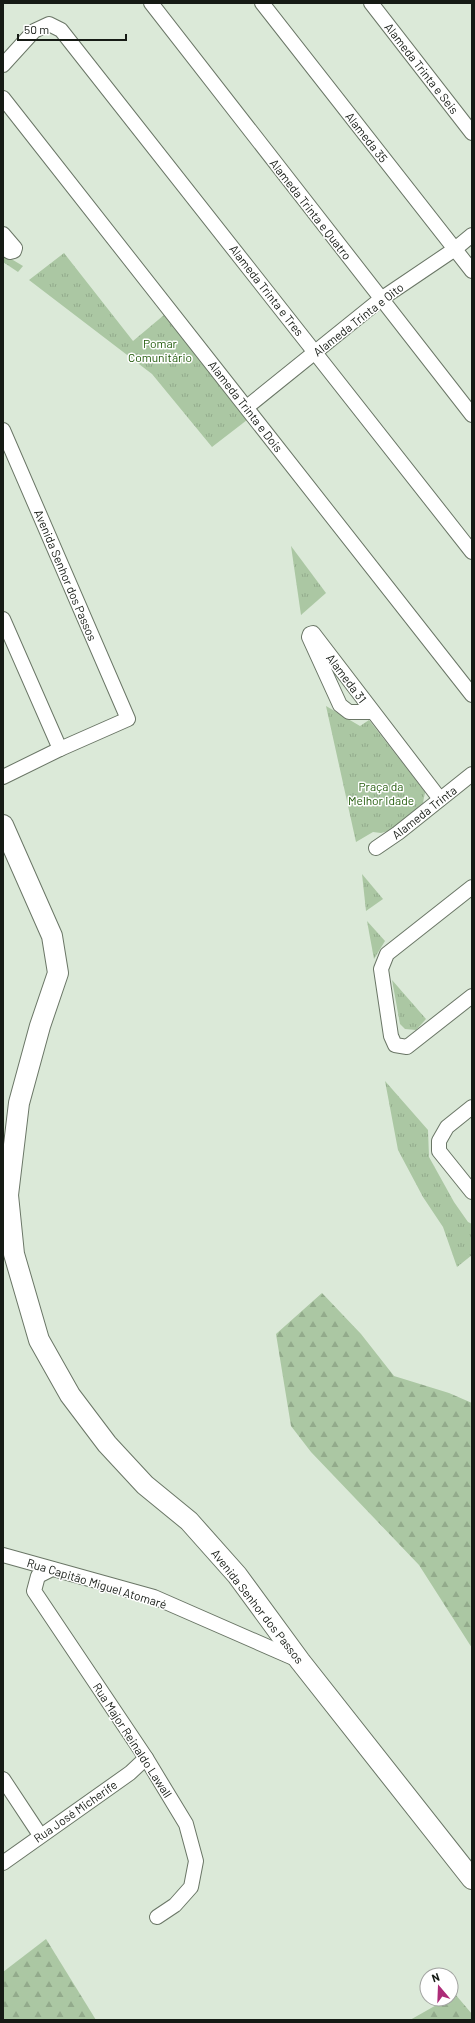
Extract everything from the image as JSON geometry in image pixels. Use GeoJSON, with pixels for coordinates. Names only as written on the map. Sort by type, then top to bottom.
{"type":"FeatureCollection","features":[{"type":"Feature","properties":{"kind":"street","name":"Alameda Trinta e Quatro"},"geometry":{"type":"LineString","coordinates":[[151,3],[470,412]]}},
{"type":"Feature","properties":{"kind":"street","name":"Alameda 35"},"geometry":{"type":"LineString","coordinates":[[262,3],[472,271]]}},
{"type":"Feature","properties":{"kind":"street","name":"Alameda Trinta e Seis"},"geometry":{"type":"LineString","coordinates":[[372,3],[472,133]]}},
{"type":"Feature","properties":{"kind":"street","name":"Alameda Trinta e Tres"},"geometry":{"type":"LineString","coordinates":[[3,65],[34,31],[49,24],[61,30],[472,552]]}},
{"type":"Feature","properties":{"kind":"street","name":"Alameda Trinta e Dois"},"geometry":{"type":"LineString","coordinates":[[3,98],[472,695]]}},
{"type":"Feature","properties":{"kind":"street"},"geometry":{"type":"LineString","coordinates":[[3,234],[15,248],[8,250]]}},
{"type":"Feature","properties":{"kind":"street","name":"Alameda Trinta e Oito"},"geometry":{"type":"LineString","coordinates":[[247,407],[381,298],[455,249],[472,235]]}},
{"type":"Feature","properties":{"kind":"street","name":"Avenida Senhor dos Passos"},"geometry":{"type":"LineString","coordinates":[[3,430],[128,719],[60,749]]}},
{"type":"Feature","properties":{"kind":"street"},"geometry":{"type":"LineString","coordinates":[[3,619],[60,749],[3,777]]}},
{"type":"Feature","properties":{"kind":"street","name":"Alameda 31"},"geometry":{"type":"LineString","coordinates":[[313,633],[373,712],[349,712],[340,705],[309,637],[310,634],[313,633]]}},
{"type":"Feature","properties":{"kind":"street"},"geometry":{"type":"LineString","coordinates":[[373,712],[440,799]]}},
{"type":"Feature","properties":{"kind":"street","name":"Alameda Trinta"},"geometry":{"type":"LineString","coordinates":[[376,848],[398,833],[472,774]]}},
{"type":"Feature","properties":{"kind":"street","name":"Avenida Senhor dos Passos"},"geometry":{"type":"LineString","coordinates":[[3,825],[52,936],[58,973],[40,1026],[19,1103],[8,1195],[14,1254],[38,1340],[70,1395],[107,1444],[145,1485],[189,1521],[237,1575],[300,1661],[472,1879]]}},
{"type":"Feature","properties":{"kind":"street"},"geometry":{"type":"LineString","coordinates":[[472,887],[387,954],[381,969],[391,1036],[395,1045],[407,1047],[472,996]]}},
{"type":"Feature","properties":{"kind":"street"},"geometry":{"type":"LineString","coordinates":[[472,1107],[447,1127],[439,1141],[439,1151],[472,1192]]}},
{"type":"Feature","properties":{"kind":"street","name":"Rua Capitão Miguel Atomaré"},"geometry":{"type":"LineString","coordinates":[[3,1554],[154,1597],[300,1661]]}},
{"type":"Feature","properties":{"kind":"street","name":"Rua Major Reinaldo Lawall"},"geometry":{"type":"LineString","coordinates":[[52,1569],[38,1576],[34,1591],[146,1758],[186,1824],[196,1862],[191,1887],[175,1905],[157,1917]]}},
{"type":"Feature","properties":{"kind":"street","name":"Rua José Micherife"},"geometry":{"type":"LineString","coordinates":[[3,1862],[130,1772],[146,1758]]}},
{"type":"Feature","properties":{"kind":"street"},"geometry":{"type":"LineString","coordinates":[[3,1779],[40,1835]]}},
{"type":"Feature","properties":{"kind":"green space","name":"Pomar Comunitário"},"geometry":{"type":"Polygon","coordinates":[[[64,253],[133,341],[164,315],[247,420],[212,447],[152,374],[29,280],[64,253]]]}},
{"type":"Feature","properties":{"kind":"green space"},"geometry":{"type":"Polygon","coordinates":[[[3,254],[23,266],[18,272],[3,262],[3,254]]]}},
{"type":"Feature","properties":{"kind":"green space"},"geometry":{"type":"Polygon","coordinates":[[[291,546],[326,593],[301,615],[291,546]]]}},
{"type":"Feature","properties":{"kind":"green space","name":"Praça da Melhor Idade"},"geometry":{"type":"Polygon","coordinates":[[[326,706],[360,726],[369,720],[425,792],[423,803],[392,830],[381,833],[373,832],[356,842],[326,706]]]}},
{"type":"Feature","properties":{"kind":"green space"},"geometry":{"type":"Polygon","coordinates":[[[362,874],[383,899],[366,911],[362,874]]]}},
{"type":"Feature","properties":{"kind":"green space"},"geometry":{"type":"Polygon","coordinates":[[[367,921],[385,941],[374,959],[367,921]]]}},
{"type":"Feature","properties":{"kind":"green space"},"geometry":{"type":"Polygon","coordinates":[[[392,980],[426,1019],[416,1030],[405,1029],[400,1024],[392,980]]]}},
{"type":"Feature","properties":{"kind":"green space"},"geometry":{"type":"Polygon","coordinates":[[[385,1081],[428,1130],[429,1157],[454,1202],[468,1222],[472,1224],[472,1255],[457,1267],[443,1227],[423,1197],[398,1150],[385,1081]]]}},
{"type":"Feature","properties":{"kind":"green space"},"geometry":{"type":"Polygon","coordinates":[[[322,1293],[361,1334],[394,1376],[449,1393],[472,1403],[472,1648],[419,1565],[311,1452],[291,1426],[276,1334],[322,1293]]]}},
{"type":"Feature","properties":{"kind":"green space"},"geometry":{"type":"Polygon","coordinates":[[[46,1939],[96,2020],[3,2020],[3,1972],[46,1939]]]}},
{"type":"Feature","properties":{"kind":"green space"},"geometry":{"type":"Polygon","coordinates":[[[459,1999],[472,2014],[472,2020],[410,2020],[433,2007],[459,2007],[459,1999]]]}}]}
